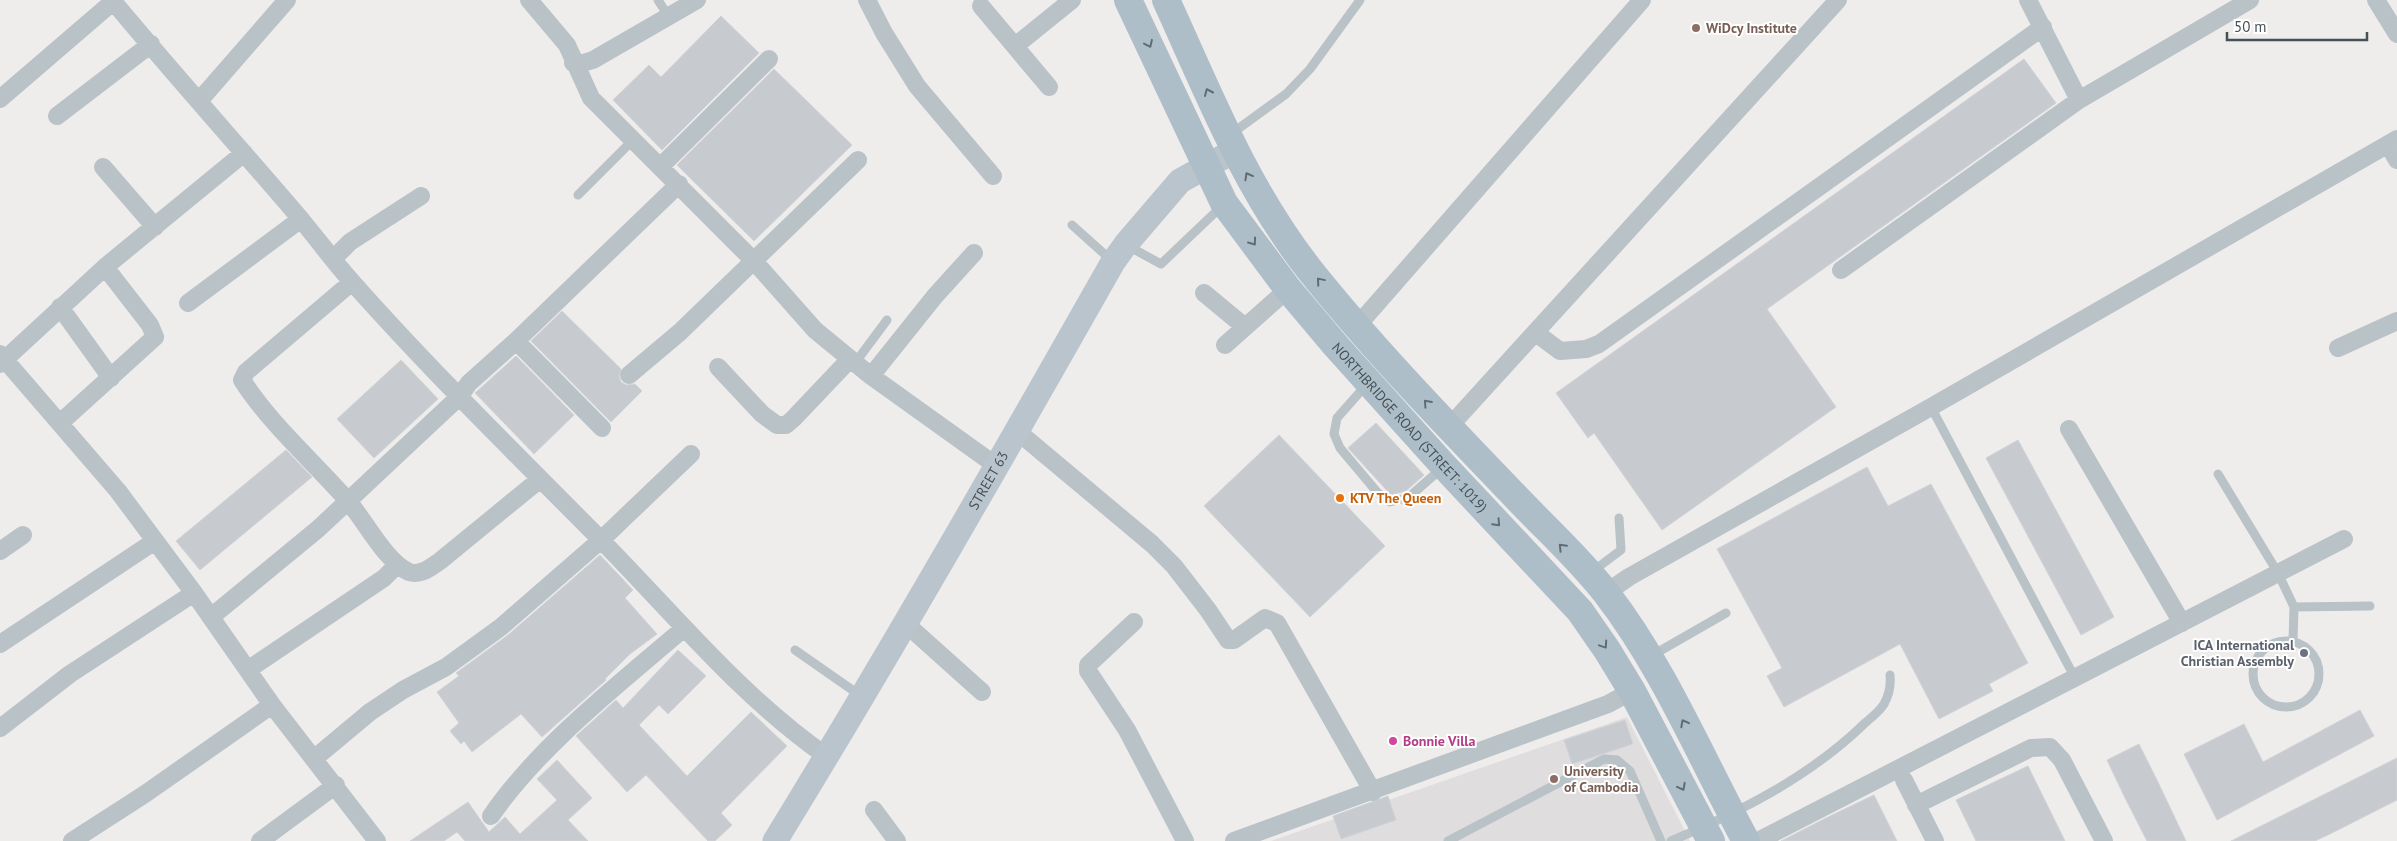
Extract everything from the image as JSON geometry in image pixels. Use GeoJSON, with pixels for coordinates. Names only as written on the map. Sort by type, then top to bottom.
{"type":"FeatureCollection","features":[{"type":"Feature","properties":{"kind":"main road","name":"NORTHBRIDGE ROAD (STREET: 1019)"},"geometry":{"type":"LineString","coordinates":[[1128,0],[1224,203],[1288,289],[1368,383],[1580,610],[1632,691],[1707,834]]}},
{"type":"Feature","properties":{"kind":"main road","name":"NORTHBRIDGE ROAD (STREET: 1019)"},"geometry":{"type":"LineString","coordinates":[[1166,0],[1231,144],[1261,200],[1309,268],[1358,325],[1448,427],[1597,583],[1648,657],[1746,841]]}},
{"type":"Feature","properties":{"kind":"street"},"geometry":{"type":"LineString","coordinates":[[199,101],[288,0]]}},
{"type":"Feature","properties":{"kind":"street"},"geometry":{"type":"LineString","coordinates":[[529,0],[567,45],[573,63],[591,98],[753,260],[815,330],[871,376],[998,467]]}},
{"type":"Feature","properties":{"kind":"street"},"geometry":{"type":"LineString","coordinates":[[573,63],[593,60],[697,0]]}},
{"type":"Feature","properties":{"kind":"street"},"geometry":{"type":"LineString","coordinates":[[867,0],[884,33],[917,86],[993,176]]}},
{"type":"Feature","properties":{"kind":"street"},"geometry":{"type":"LineString","coordinates":[[1015,46],[1072,0]]}},
{"type":"Feature","properties":{"kind":"street"},"geometry":{"type":"LineString","coordinates":[[1358,325],[1642,0]]}},
{"type":"Feature","properties":{"kind":"street"},"geometry":{"type":"LineString","coordinates":[[1448,427],[1536,333],[1838,0]]}},
{"type":"Feature","properties":{"kind":"street"},"geometry":{"type":"LineString","coordinates":[[2028,0],[2079,100]]}},
{"type":"Feature","properties":{"kind":"street"},"geometry":{"type":"LineString","coordinates":[[1841,270],[2079,100],[2250,0]]}},
{"type":"Feature","properties":{"kind":"street"},"geometry":{"type":"LineString","coordinates":[[2376,0],[2397,34]]}},
{"type":"Feature","properties":{"kind":"street"},"geometry":{"type":"LineString","coordinates":[[0,98],[114,1],[301,219],[352,282],[459,397],[539,480],[601,540],[683,629],[754,698],[796,735],[826,756]]}},
{"type":"Feature","properties":{"kind":"street"},"geometry":{"type":"LineString","coordinates":[[981,6],[1049,87]]}},
{"type":"Feature","properties":{"kind":"street"},"geometry":{"type":"LineString","coordinates":[[1536,333],[1560,351],[1586,349],[1599,344],[2043,28]]}},
{"type":"Feature","properties":{"kind":"street"},"geometry":{"type":"LineString","coordinates":[[57,116],[151,44]]}},
{"type":"Feature","properties":{"kind":"street"},"geometry":{"type":"LineString","coordinates":[[661,166],[769,59]]}},
{"type":"Feature","properties":{"kind":"street"},"geometry":{"type":"LineString","coordinates":[[1597,583],[1629,577],[1932,407],[2393,142],[2397,160]]}},
{"type":"Feature","properties":{"kind":"street","name":"STREET 63"},"geometry":{"type":"LineString","coordinates":[[775,841],[863,697],[998,467],[1119,253],[1180,181],[1205,165],[1231,144]]}},
{"type":"Feature","properties":{"kind":"street"},"geometry":{"type":"LineString","coordinates":[[244,153],[105,267],[2,360],[60,423],[118,491],[249,669],[272,705],[336,785],[377,841]]}},
{"type":"Feature","properties":{"kind":"street"},"geometry":{"type":"LineString","coordinates":[[629,375],[680,332],[858,160]]}},
{"type":"Feature","properties":{"kind":"street"},"geometry":{"type":"LineString","coordinates":[[103,167],[155,227]]}},
{"type":"Feature","properties":{"kind":"street"},"geometry":{"type":"LineString","coordinates":[[211,617],[348,501],[459,397],[469,383],[516,341],[679,184]]}},
{"type":"Feature","properties":{"kind":"street"},"geometry":{"type":"LineString","coordinates":[[333,259],[350,242],[421,196]]}},
{"type":"Feature","properties":{"kind":"street"},"geometry":{"type":"LineString","coordinates":[[188,303],[301,219]]}},
{"type":"Feature","properties":{"kind":"street"},"geometry":{"type":"LineString","coordinates":[[871,376],[935,296],[974,253]]}},
{"type":"Feature","properties":{"kind":"street"},"geometry":{"type":"LineString","coordinates":[[60,423],[155,337],[150,325],[105,267]]}},
{"type":"Feature","properties":{"kind":"street"},"geometry":{"type":"LineString","coordinates":[[352,282],[246,372],[242,380],[252,395],[286,435],[348,501],[397,565],[412,573],[424,572],[447,556],[539,480]]}},
{"type":"Feature","properties":{"kind":"street"},"geometry":{"type":"LineString","coordinates":[[1224,345],[1288,289]]}},
{"type":"Feature","properties":{"kind":"street"},"geometry":{"type":"LineString","coordinates":[[1204,293],[1245,327]]}},
{"type":"Feature","properties":{"kind":"street"},"geometry":{"type":"LineString","coordinates":[[60,307],[111,378]]}},
{"type":"Feature","properties":{"kind":"street"},"geometry":{"type":"LineString","coordinates":[[2338,348],[2397,321]]}},
{"type":"Feature","properties":{"kind":"street"},"geometry":{"type":"LineString","coordinates":[[516,341],[602,428]]}},
{"type":"Feature","properties":{"kind":"street"},"geometry":{"type":"LineString","coordinates":[[718,367],[762,414],[777,425],[786,424],[793,419],[852,361]]}},
{"type":"Feature","properties":{"kind":"street"},"geometry":{"type":"LineString","coordinates":[[2069,428],[2182,623]]}},
{"type":"Feature","properties":{"kind":"street"},"geometry":{"type":"LineString","coordinates":[[1017,431],[1169,561],[1208,610],[1228,640],[1234,640],[1265,618],[1276,623],[1373,792]]}},
{"type":"Feature","properties":{"kind":"street"},"geometry":{"type":"LineString","coordinates":[[315,758],[370,712],[403,690],[446,668],[500,627],[601,540],[691,454]]}},
{"type":"Feature","properties":{"kind":"street"},"geometry":{"type":"LineString","coordinates":[[0,551],[23,535]]}},
{"type":"Feature","properties":{"kind":"street"},"geometry":{"type":"LineString","coordinates":[[1758,841],[1901,774],[2075,678],[2344,539]]}},
{"type":"Feature","properties":{"kind":"street"},"geometry":{"type":"LineString","coordinates":[[0,644],[155,541]]}},
{"type":"Feature","properties":{"kind":"street"},"geometry":{"type":"LineString","coordinates":[[249,669],[384,578],[397,565]]}},
{"type":"Feature","properties":{"kind":"street"},"geometry":{"type":"LineString","coordinates":[[0,728],[77,670],[194,593]]}},
{"type":"Feature","properties":{"kind":"street"},"geometry":{"type":"LineString","coordinates":[[1134,622],[1088,665],[1088,671],[1127,730],[1185,841]]}},
{"type":"Feature","properties":{"kind":"street"},"geometry":{"type":"LineString","coordinates":[[905,623],[982,692]]}},
{"type":"Feature","properties":{"kind":"street"},"geometry":{"type":"LineString","coordinates":[[491,816],[511,786],[623,680],[683,629]]}},
{"type":"Feature","properties":{"kind":"street"},"geometry":{"type":"LineString","coordinates":[[1234,841],[1373,792],[1608,704],[1632,691]]}},
{"type":"Feature","properties":{"kind":"street"},"geometry":{"type":"LineString","coordinates":[[72,841],[145,794],[272,705]]}},
{"type":"Feature","properties":{"kind":"street"},"geometry":{"type":"LineString","coordinates":[[1916,805],[2031,748],[2050,747],[2062,760],[2104,841]]}},
{"type":"Feature","properties":{"kind":"street"},"geometry":{"type":"LineString","coordinates":[[1901,774],[1935,841]]}},
{"type":"Feature","properties":{"kind":"street"},"geometry":{"type":"LineString","coordinates":[[260,841],[336,785]]}},
{"type":"Feature","properties":{"kind":"street"},"geometry":{"type":"LineString","coordinates":[[874,810],[897,841]]}},
{"type":"Feature","properties":{"kind":"lane"},"geometry":{"type":"LineString","coordinates":[[658,0],[669,17]]}},
{"type":"Feature","properties":{"kind":"lane"},"geometry":{"type":"LineString","coordinates":[[1231,144],[1286,94],[1310,69],[1360,0]]}},
{"type":"Feature","properties":{"kind":"lane"},"geometry":{"type":"LineString","coordinates":[[578,195],[633,140]]}},
{"type":"Feature","properties":{"kind":"lane"},"geometry":{"type":"LineString","coordinates":[[1072,226],[1119,253],[1161,264],[1224,203]]}},
{"type":"Feature","properties":{"kind":"lane"},"geometry":{"type":"LineString","coordinates":[[852,361],[886,320]]}},
{"type":"Feature","properties":{"kind":"lane"},"geometry":{"type":"LineString","coordinates":[[1368,383],[1337,418],[1334,434],[1340,448],[1377,492],[1390,502],[1410,497],[1444,466]]}},
{"type":"Feature","properties":{"kind":"lane"},"geometry":{"type":"LineString","coordinates":[[1932,407],[2075,678]]}},
{"type":"Feature","properties":{"kind":"lane"},"geometry":{"type":"LineString","coordinates":[[2218,474],[2278,574],[2294,607],[2293,642]]}},
{"type":"Feature","properties":{"kind":"lane"},"geometry":{"type":"LineString","coordinates":[[1597,583],[1622,550],[1619,518]]}},
{"type":"Feature","properties":{"kind":"lane"},"geometry":{"type":"LineString","coordinates":[[2294,607],[2370,606]]}},
{"type":"Feature","properties":{"kind":"lane"},"geometry":{"type":"LineString","coordinates":[[1648,657],[1726,613]]}},
{"type":"Feature","properties":{"kind":"lane"},"geometry":{"type":"LineString","coordinates":[[2282,641],[2293,642],[2304,646],[2318,664],[2317,685],[2312,694],[2296,705],[2277,706],[2267,701],[2258,693],[2253,677],[2255,660],[2271,644],[2282,641]]}},
{"type":"Feature","properties":{"kind":"lane"},"geometry":{"type":"LineString","coordinates":[[795,650],[863,697]]}},
{"type":"Feature","properties":{"kind":"lane"},"geometry":{"type":"LineString","coordinates":[[1671,841],[1707,834],[1730,813],[1799,776],[1847,741],[1883,706],[1891,686],[1890,675]]}},
{"type":"Feature","properties":{"kind":"lane"},"geometry":{"type":"LineString","coordinates":[[1448,841],[1604,759],[1617,760],[1630,772],[1661,841]]}},
{"type":"Feature","properties":{"kind":"shaded area","name":"University of Cambodia"},"geometry":{"type":"Polygon","coordinates":[[[1627,717],[1690,841],[1271,841],[1627,717]]]}},
{"type":"Feature","properties":{"kind":"building"},"geometry":{"type":"Polygon","coordinates":[[[721,16],[759,53],[662,150],[613,100],[649,65],[661,77],[721,16]]]}},
{"type":"Feature","properties":{"kind":"building"},"geometry":{"type":"Polygon","coordinates":[[[2024,59],[2056,103],[1767,309],[1836,407],[1662,530],[1594,433],[1588,438],[1556,393],[2024,59]]]}},
{"type":"Feature","properties":{"kind":"building"},"geometry":{"type":"Polygon","coordinates":[[[774,69],[852,145],[754,241],[677,165],[774,69]]]}},
{"type":"Feature","properties":{"kind":"building"},"geometry":{"type":"Polygon","coordinates":[[[562,311],[621,369],[619,376],[621,382],[626,385],[635,384],[642,391],[611,422],[531,341],[562,311]]]}},
{"type":"Feature","properties":{"kind":"building"},"geometry":{"type":"Polygon","coordinates":[[[516,356],[574,415],[534,454],[475,393],[516,356]]]}},
{"type":"Feature","properties":{"kind":"building"},"geometry":{"type":"Polygon","coordinates":[[[401,360],[438,399],[374,458],[337,419],[401,360]]]}},
{"type":"Feature","properties":{"kind":"building"},"geometry":{"type":"Polygon","coordinates":[[[1376,423],[1424,475],[1406,491],[1391,495],[1348,448],[1376,423]]]}},
{"type":"Feature","properties":{"kind":"building"},"geometry":{"type":"Polygon","coordinates":[[[1279,435],[1385,546],[1310,617],[1204,506],[1279,435]]]}},
{"type":"Feature","properties":{"kind":"building"},"geometry":{"type":"Polygon","coordinates":[[[2018,440],[2114,617],[2081,635],[1986,458],[2018,440]]]}},
{"type":"Feature","properties":{"kind":"building"},"geometry":{"type":"Polygon","coordinates":[[[286,450],[312,477],[200,570],[176,541],[286,450]]]}},
{"type":"Feature","properties":{"kind":"building"},"geometry":{"type":"Polygon","coordinates":[[[1867,467],[1888,506],[1931,484],[2028,663],[1989,684],[1993,691],[1939,719],[1900,644],[1784,707],[1767,676],[1782,668],[1717,549],[1867,467]]]}},
{"type":"Feature","properties":{"kind":"building"},"geometry":{"type":"Polygon","coordinates":[[[600,555],[633,590],[625,598],[657,634],[630,654],[606,680],[542,737],[521,714],[472,752],[464,741],[461,744],[450,731],[459,723],[437,692],[459,676],[456,673],[508,635],[600,555]]]}},
{"type":"Feature","properties":{"kind":"building"},"geometry":{"type":"Polygon","coordinates":[[[678,650],[706,676],[668,714],[659,705],[639,725],[687,776],[751,712],[787,746],[721,813],[732,825],[715,841],[708,841],[646,775],[627,792],[576,736],[616,700],[623,708],[678,650]]]}},
{"type":"Feature","properties":{"kind":"building"},"geometry":{"type":"Polygon","coordinates":[[[2360,710],[2374,736],[2217,820],[2184,754],[2244,724],[2263,762],[2360,710]]]}},
{"type":"Feature","properties":{"kind":"building"},"geometry":{"type":"Polygon","coordinates":[[[1625,720],[1633,744],[1572,764],[1564,740],[1625,720]]]}},
{"type":"Feature","properties":{"kind":"building"},"geometry":{"type":"Polygon","coordinates":[[[2139,744],[2186,841],[2147,841],[2125,798],[2107,760],[2139,744]]]}},
{"type":"Feature","properties":{"kind":"building"},"geometry":{"type":"Polygon","coordinates":[[[2397,758],[2397,800],[2332,833],[2315,841],[2231,841],[2397,758]]]}},
{"type":"Feature","properties":{"kind":"building"},"geometry":{"type":"Polygon","coordinates":[[[557,760],[592,798],[568,820],[588,841],[465,841],[457,832],[444,841],[410,841],[468,802],[489,832],[505,817],[520,834],[557,800],[537,779],[557,760]]]}},
{"type":"Feature","properties":{"kind":"building"},"geometry":{"type":"Polygon","coordinates":[[[2028,766],[2065,841],[1976,841],[1956,800],[2028,766]]]}},
{"type":"Feature","properties":{"kind":"building"},"geometry":{"type":"Polygon","coordinates":[[[1874,795],[1897,841],[1781,841],[1828,817],[1874,795]]]}},
{"type":"Feature","properties":{"kind":"building"},"geometry":{"type":"Polygon","coordinates":[[[1388,796],[1396,820],[1341,839],[1333,816],[1388,796]]]}},
{"type":"Feature","properties":{"kind":"place","name":"WiDcy Institute"},"geometry":{"type":"Point","coordinates":[1696,28]}},
{"type":"Feature","properties":{"kind":"place","name":"KTV The Queen"},"geometry":{"type":"Point","coordinates":[1340,498]}},
{"type":"Feature","properties":{"kind":"place","name":"ICA International Christian Assembly"},"geometry":{"type":"Point","coordinates":[2304,653]}},
{"type":"Feature","properties":{"kind":"place","name":"Bonnie Villa"},"geometry":{"type":"Point","coordinates":[1393,741]}},
{"type":"Feature","properties":{"kind":"place","name":"University of Cambodia"},"geometry":{"type":"Point","coordinates":[1554,779]}}]}
